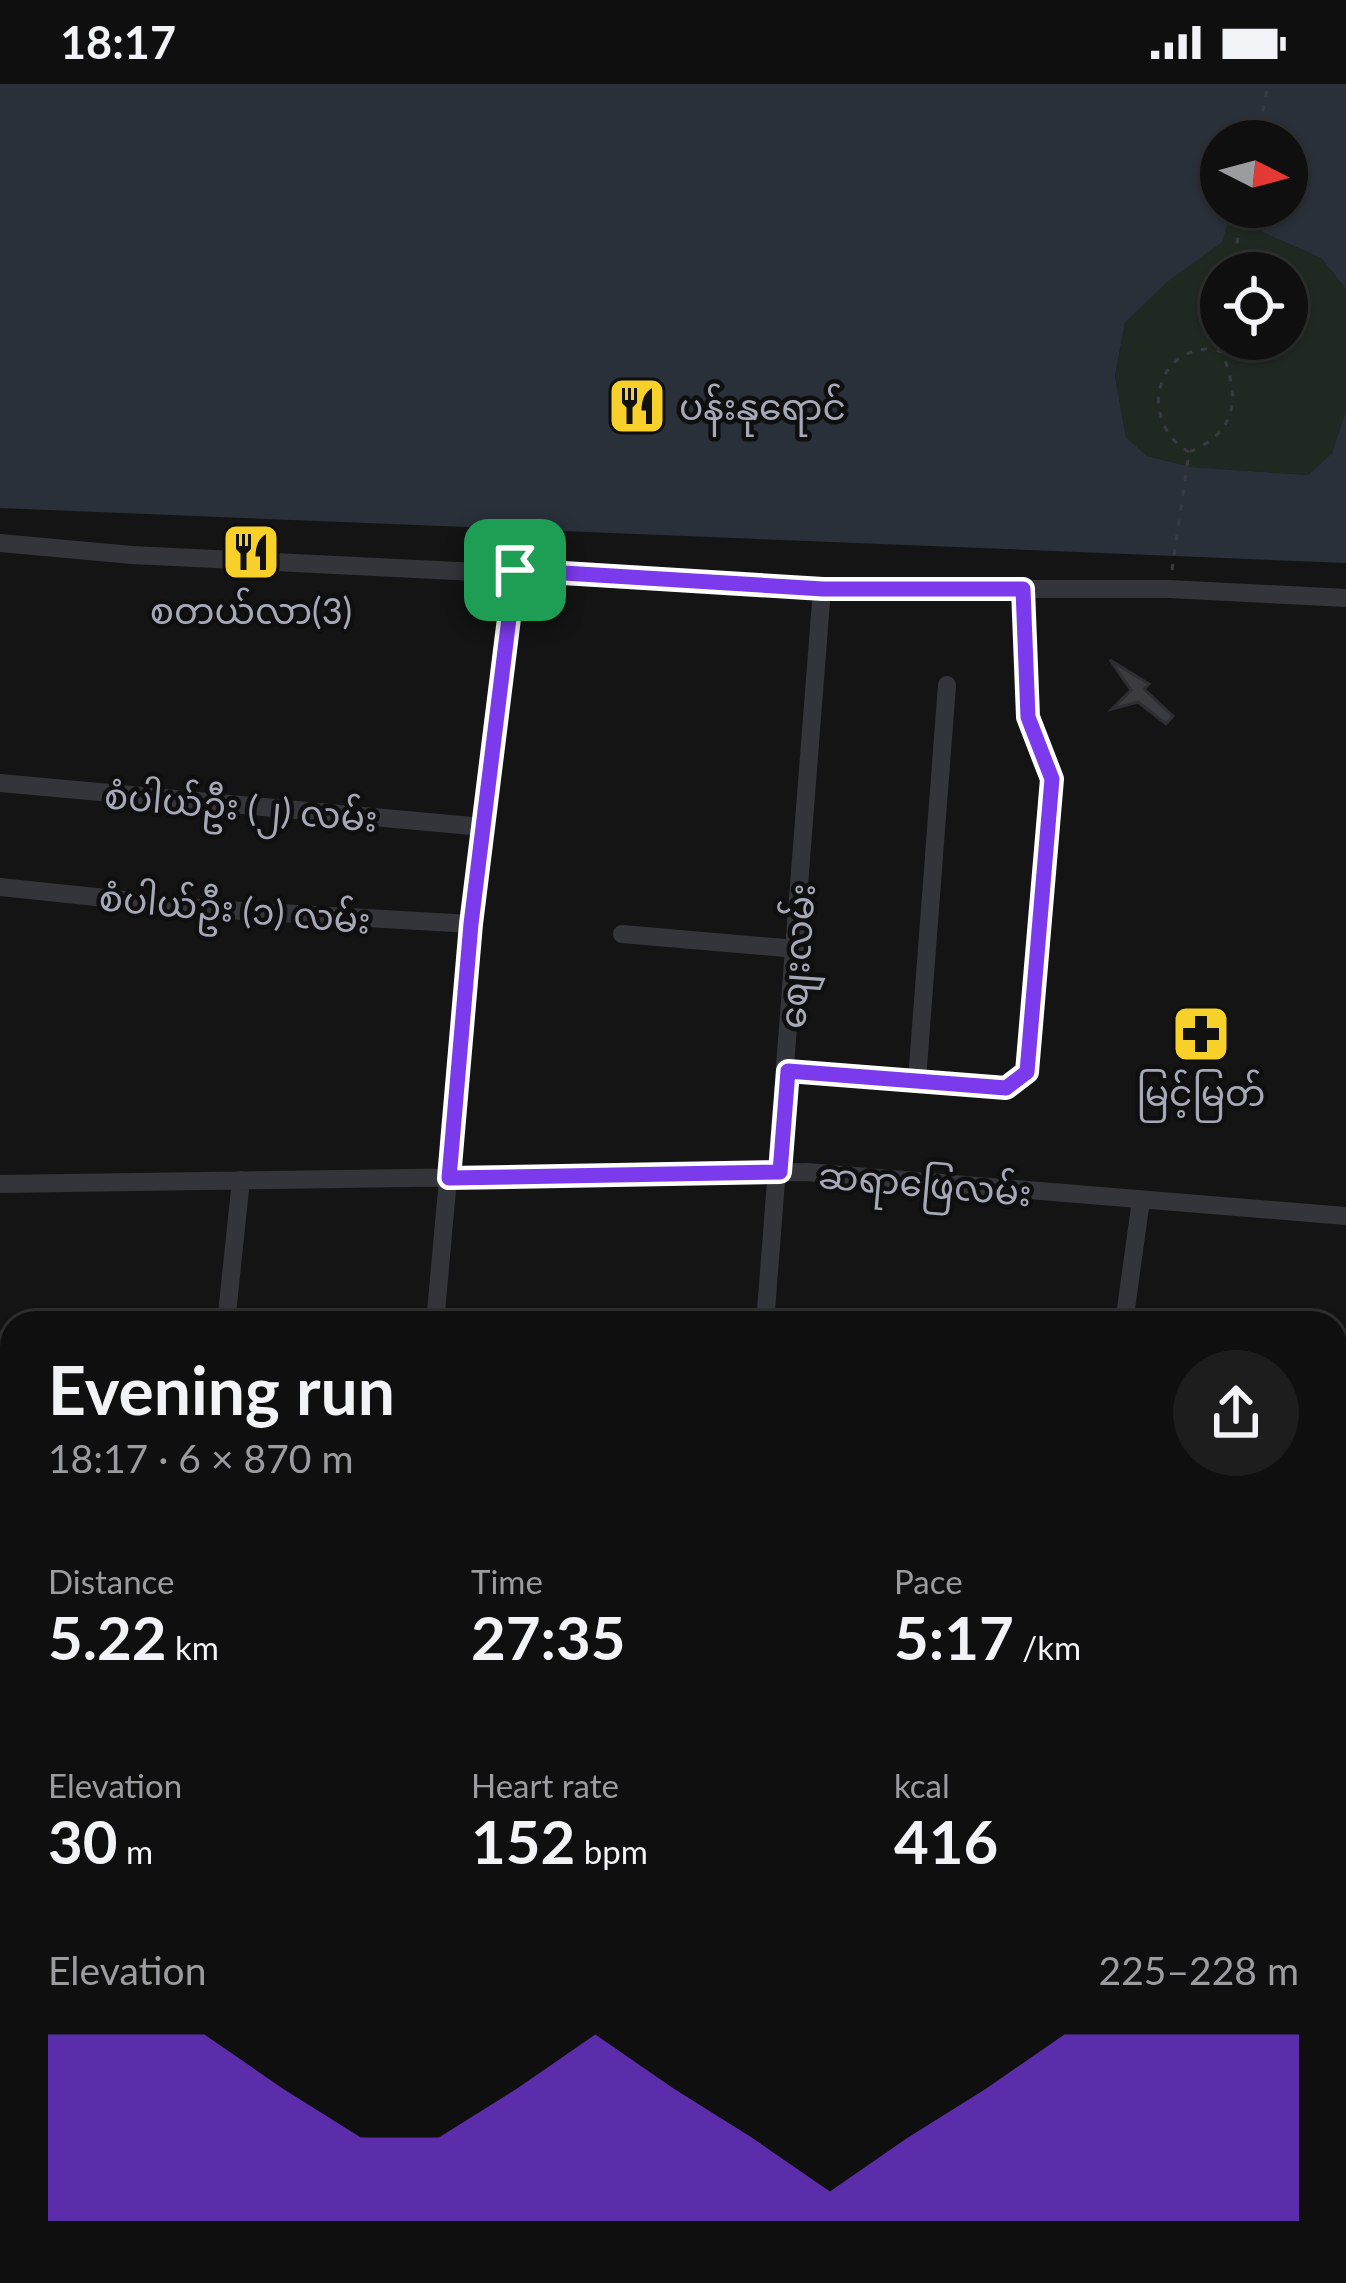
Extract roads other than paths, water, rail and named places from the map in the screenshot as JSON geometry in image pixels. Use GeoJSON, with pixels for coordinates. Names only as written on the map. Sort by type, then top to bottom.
{"type":"FeatureCollection","features":[{"type":"Feature","properties":{"kind":"street"},"geometry":{"type":"LineString","coordinates":[[0,543],[132,555],[515,570],[823,589],[1346,598]]}},
{"type":"Feature","properties":{"kind":"street"},"geometry":{"type":"LineString","coordinates":[[436,1311],[471,924],[515,570]]}},
{"type":"Feature","properties":{"kind":"street","name":"စျေးလမ်း"},"geometry":{"type":"LineString","coordinates":[[766,1311],[823,589]]}},
{"type":"Feature","properties":{"kind":"street"},"geometry":{"type":"LineString","coordinates":[[788,1071],[1006,1088],[1027,1072],[1052,779],[1028,717],[1023,589]]}},
{"type":"Feature","properties":{"kind":"street"},"geometry":{"type":"LineString","coordinates":[[916,1081],[947,685]]}},
{"type":"Feature","properties":{"kind":"street","name":"စံပါယ်ဦး (၂) လမ်း"},"geometry":{"type":"LineString","coordinates":[[0,783],[483,827]]}},
{"type":"Feature","properties":{"kind":"street","name":"စံပါယ်ဦး (၁) လမ်း"},"geometry":{"type":"LineString","coordinates":[[0,886],[210,909],[471,924]]}},
{"type":"Feature","properties":{"kind":"street"},"geometry":{"type":"LineString","coordinates":[[622,934],[796,950]]}},
{"type":"Feature","properties":{"kind":"street","name":"ဆရာဖြေလမ်း"},"geometry":{"type":"LineString","coordinates":[[0,1184],[780,1172],[1346,1216]]}},
{"type":"Feature","properties":{"kind":"street"},"geometry":{"type":"LineString","coordinates":[[227,1311],[242,1180]]}},
{"type":"Feature","properties":{"kind":"street"},"geometry":{"type":"LineString","coordinates":[[1126,1311],[1141,1200]]}},
{"type":"Feature","properties":{"kind":"place","name":"ပန်းနုရောင်"},"geometry":{"type":"Point","coordinates":[637,406]}},
{"type":"Feature","properties":{"kind":"place","name":"စတယ်လာ(3)"},"geometry":{"type":"Point","coordinates":[251,552]}},
{"type":"Feature","properties":{"kind":"place","name":"မြင့်မြတ်"},"geometry":{"type":"Point","coordinates":[1201,1034]}}]}
